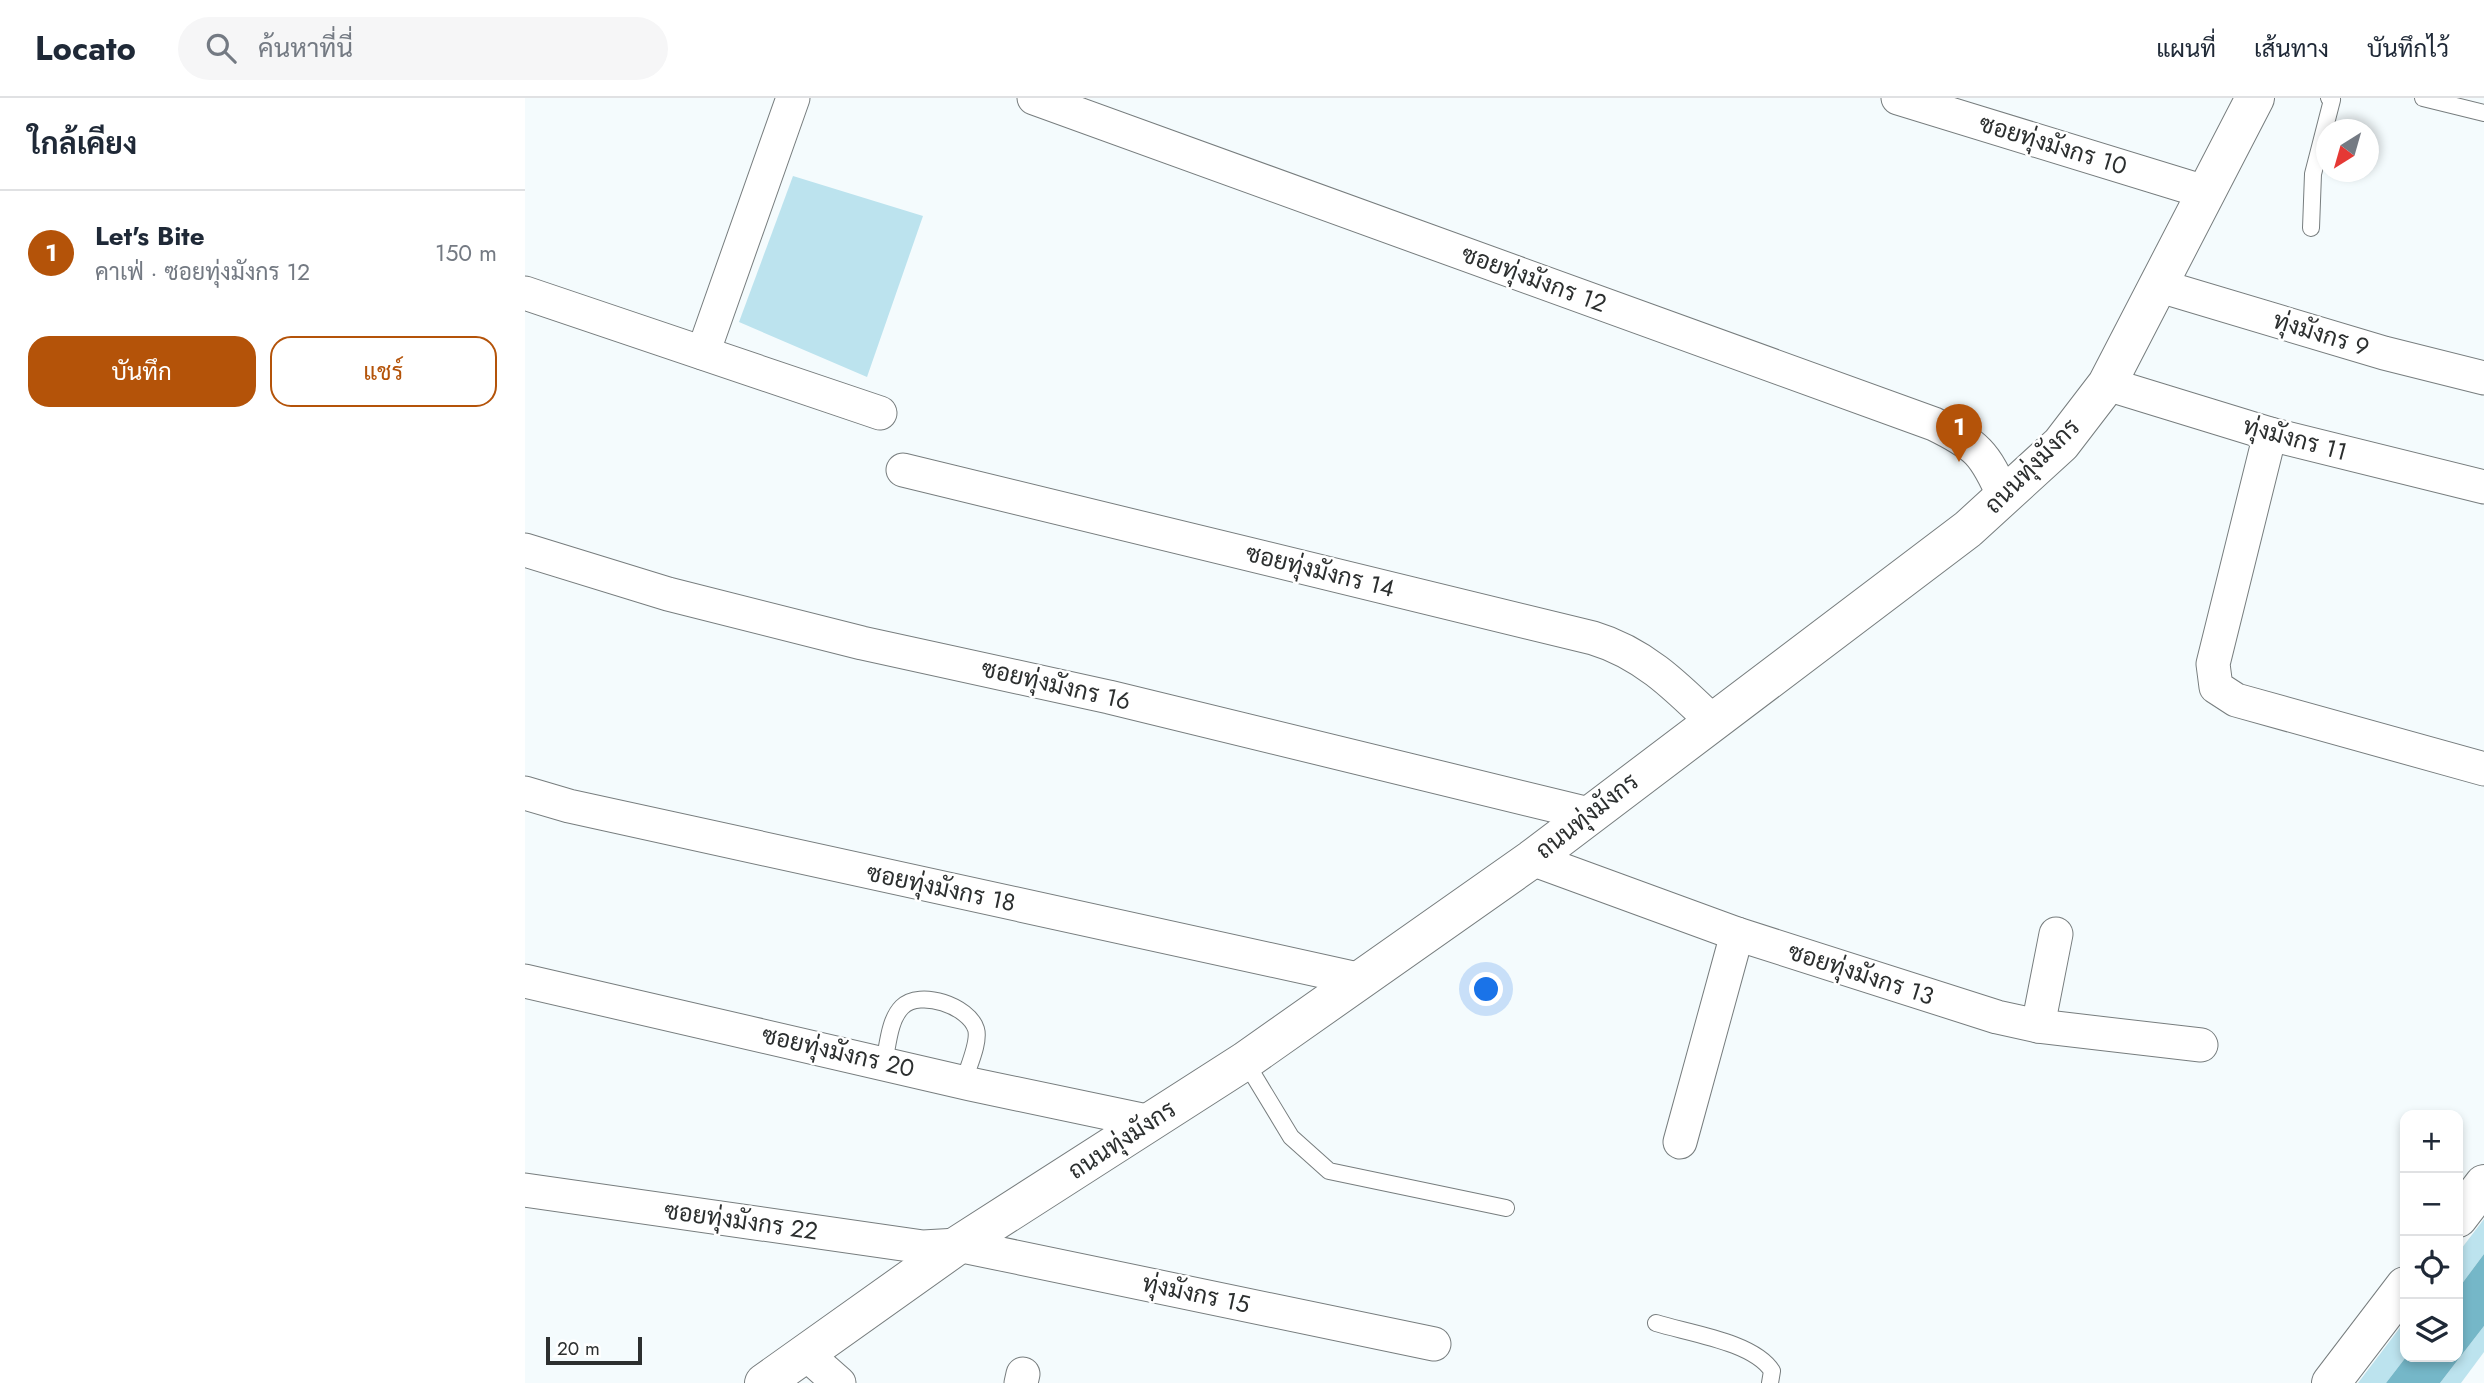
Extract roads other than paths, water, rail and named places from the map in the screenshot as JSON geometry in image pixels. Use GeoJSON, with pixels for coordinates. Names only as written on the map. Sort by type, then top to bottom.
{"type":"FeatureCollection","features":[{"type":"Feature","properties":{"kind":"street"},"geometry":{"type":"LineString","coordinates":[[703,353],[793,98]]}},
{"type":"Feature","properties":{"kind":"street","name":"ซอยทุ่งมังกร 12"},"geometry":{"type":"LineString","coordinates":[[1034,98],[1934,424],[1969,441],[1989,463],[2004,497]]}},
{"type":"Feature","properties":{"kind":"street","name":"ซอยทุ่งมังกร 10"},"geometry":{"type":"LineString","coordinates":[[1898,98],[2208,193]]}},
{"type":"Feature","properties":{"kind":"street","name":"ถนนทุ่งมังกร"},"geometry":{"type":"LineString","coordinates":[[764,1383],[958,1245],[1245,1061],[1532,859],[1968,529],[2061,444],[2107,384],[2255,98]]}},
{"type":"Feature","properties":{"kind":"street","name":"ทุ่งมังกร 9"},"geometry":{"type":"LineString","coordinates":[[2160,286],[2384,353],[2484,378]]}},
{"type":"Feature","properties":{"kind":"street"},"geometry":{"type":"LineString","coordinates":[[525,293],[880,413]]}},
{"type":"Feature","properties":{"kind":"street","name":"ทุ่งมังกร 11"},"geometry":{"type":"LineString","coordinates":[[2107,384],[2270,434],[2484,487]]}},
{"type":"Feature","properties":{"kind":"street"},"geometry":{"type":"LineString","coordinates":[[2270,434],[2213,664],[2216,687],[2236,700],[2484,769]]}},
{"type":"Feature","properties":{"kind":"street","name":"ซอยทุ่งมังกร 14"},"geometry":{"type":"LineString","coordinates":[[903,470],[1616,645],[1643,660],[1675,685],[1712,722]]}},
{"type":"Feature","properties":{"kind":"street","name":"ซอยทุ่งมังกร 16"},"geometry":{"type":"LineString","coordinates":[[525,550],[668,594],[862,643],[1109,697],[1589,814]]}},
{"type":"Feature","properties":{"kind":"street","name":"ซอยทุ่งมังกร 18"},"geometry":{"type":"LineString","coordinates":[[525,793],[569,806],[1358,979]]}},
{"type":"Feature","properties":{"kind":"street","name":"ซอยทุ่งมังกร 13"},"geometry":{"type":"LineString","coordinates":[[1532,859],[1737,934],[1997,1017],[2038,1026],[2201,1045]]}},
{"type":"Feature","properties":{"kind":"street"},"geometry":{"type":"LineString","coordinates":[[1680,1142],[1737,934]]}},
{"type":"Feature","properties":{"kind":"street"},"geometry":{"type":"LineString","coordinates":[[2038,1026],[2056,934]]}},
{"type":"Feature","properties":{"kind":"street","name":"ซอยทุ่งมังกร 20"},"geometry":{"type":"LineString","coordinates":[[525,981],[1151,1122]]}},
{"type":"Feature","properties":{"kind":"street"},"geometry":{"type":"LineString","coordinates":[[2463,1211],[2484,1184]]}},
{"type":"Feature","properties":{"kind":"street","name":"ซอยทุ่งมังกร 22"},"geometry":{"type":"LineString","coordinates":[[525,1190],[923,1247],[958,1245]]}},
{"type":"Feature","properties":{"kind":"street","name":"ทุ่งมังกร 15"},"geometry":{"type":"LineString","coordinates":[[958,1245],[1434,1344]]}},
{"type":"Feature","properties":{"kind":"street"},"geometry":{"type":"LineString","coordinates":[[2331,1383],[2400,1293]]}},
{"type":"Feature","properties":{"kind":"street"},"geometry":{"type":"LineString","coordinates":[[805,1353],[839,1383]]}},
{"type":"Feature","properties":{"kind":"lane"},"geometry":{"type":"LineString","coordinates":[[2423,98],[2484,113]]}},
{"type":"Feature","properties":{"kind":"lane"},"geometry":{"type":"LineString","coordinates":[[2311,228],[2313,174],[2331,99]]}},
{"type":"Feature","properties":{"kind":"lane"},"geometry":{"type":"LineString","coordinates":[[884,1063],[893,1022],[903,1006],[915,999],[935,1001],[959,1009],[972,1020],[977,1032],[964,1081]]}},
{"type":"Feature","properties":{"kind":"lane"},"geometry":{"type":"LineString","coordinates":[[1245,1061],[1291,1137],[1329,1171],[1506,1208]]}},
{"type":"Feature","properties":{"kind":"lane"},"geometry":{"type":"LineString","coordinates":[[1656,1323],[1747,1350],[1765,1360],[1772,1371],[1770,1383]]}},
{"type":"Feature","properties":{"kind":"place","name":"Let's Bite"},"geometry":{"type":"Point","coordinates":[1959,462]}}]}
